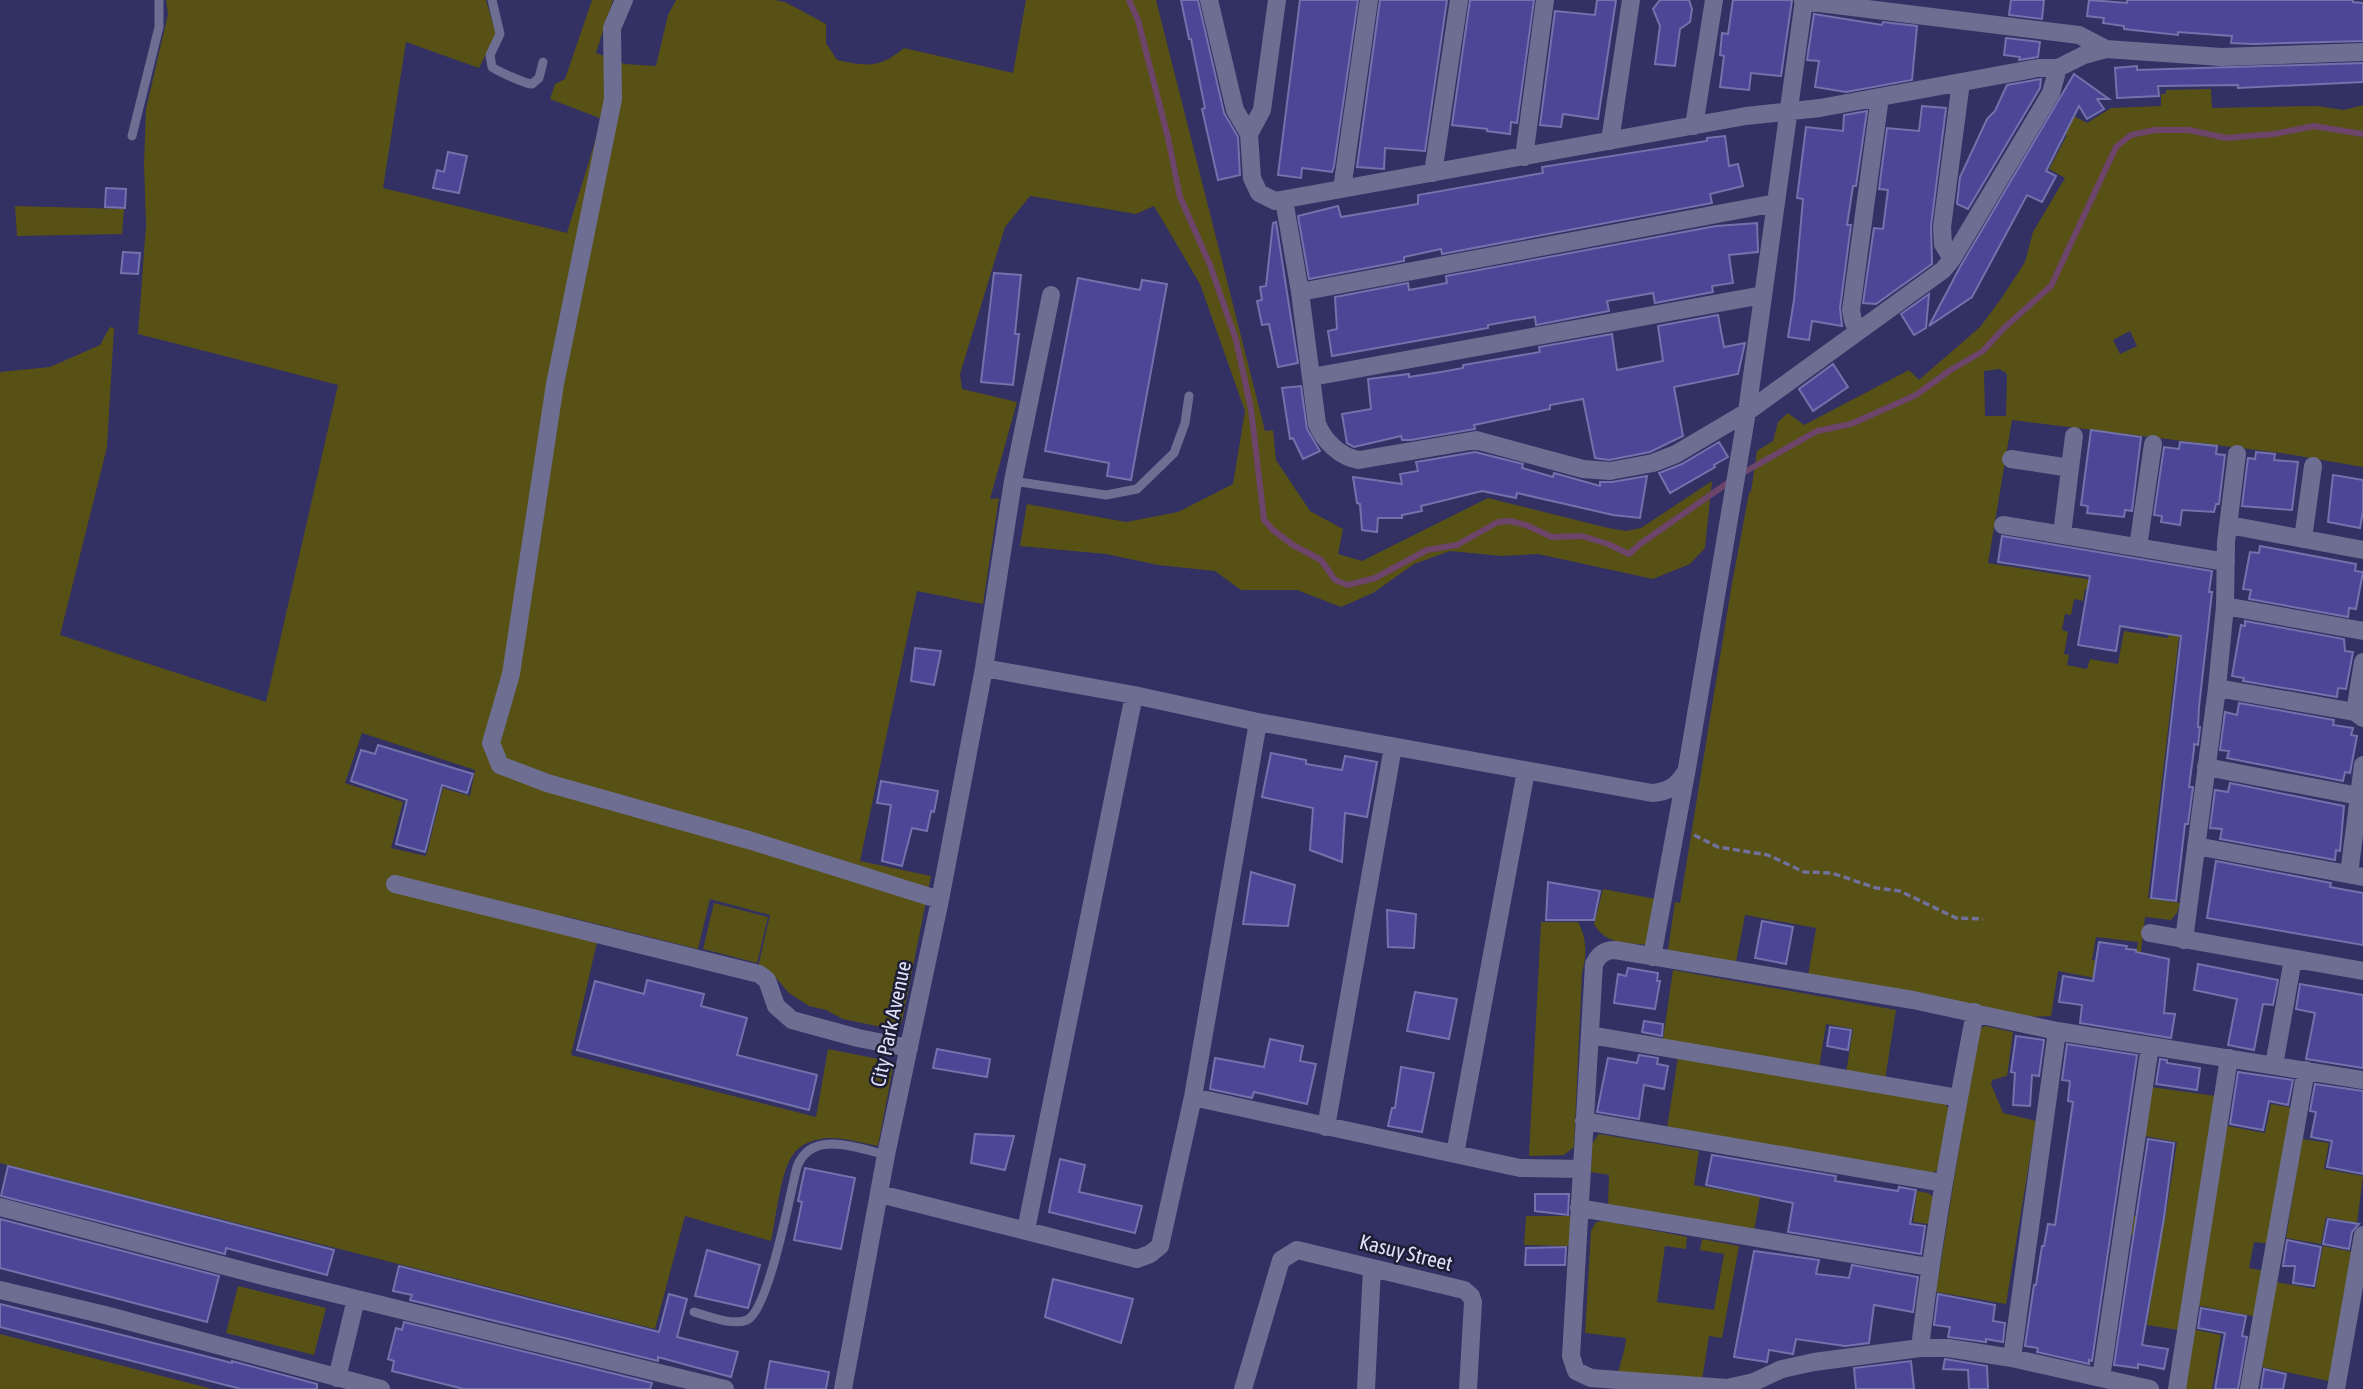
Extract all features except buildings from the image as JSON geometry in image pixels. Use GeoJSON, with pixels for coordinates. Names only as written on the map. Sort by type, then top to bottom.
{"type":"FeatureCollection","features":[{"type":"Feature","properties":{"kind":"street"},"geometry":{"type":"LineString","coordinates":[[624,0],[612,28],[613,99],[555,384],[511,674],[491,743],[500,765],[547,783],[752,841],[940,900]]}},
{"type":"Feature","properties":{"kind":"street"},"geometry":{"type":"LineString","coordinates":[[1209,0],[1235,110],[1249,134],[1250,163],[1255,187],[1264,197],[1275,201],[1746,116],[1880,97],[2038,68],[2058,68],[2084,55],[2106,49],[2221,57],[2363,52]]}},
{"type":"Feature","properties":{"kind":"street"},"geometry":{"type":"LineString","coordinates":[[1249,134],[1262,110],[1277,0]]}},
{"type":"Feature","properties":{"kind":"street"},"geometry":{"type":"LineString","coordinates":[[1342,189],[1369,0]]}},
{"type":"Feature","properties":{"kind":"street"},"geometry":{"type":"LineString","coordinates":[[1433,173],[1459,0]]}},
{"type":"Feature","properties":{"kind":"street"},"geometry":{"type":"LineString","coordinates":[[1524,157],[1545,0]]}},
{"type":"Feature","properties":{"kind":"street"},"geometry":{"type":"LineString","coordinates":[[1610,141],[1631,0]]}},
{"type":"Feature","properties":{"kind":"street"},"geometry":{"type":"LineString","coordinates":[[1694,126],[1714,0]]}},
{"type":"Feature","properties":{"kind":"street"},"geometry":{"type":"LineString","coordinates":[[1652,957],[1747,412],[1803,0],[2078,35],[2106,49]]}},
{"type":"Feature","properties":{"kind":"street"},"geometry":{"type":"LineString","coordinates":[[1284,200],[1320,430],[1338,451],[1359,460],[1476,440],[1583,469],[1609,471],[1653,463],[1676,454],[1747,412],[1943,270],[1952,260],[2051,93],[2058,68]]}},
{"type":"Feature","properties":{"kind":"street"},"geometry":{"type":"LineString","coordinates":[[1952,260],[1943,244],[1942,227],[1961,82]]}},
{"type":"Feature","properties":{"kind":"street"},"geometry":{"type":"LineString","coordinates":[[1858,331],[1851,310],[1880,97]]}},
{"type":"Feature","properties":{"kind":"street"},"geometry":{"type":"LineString","coordinates":[[1300,292],[1776,203]]}},
{"type":"Feature","properties":{"kind":"street","name":"City Park Avenue"},"geometry":{"type":"LineString","coordinates":[[843,1389],[886,1156],[940,900],[984,668],[1013,481],[1051,295]]}},
{"type":"Feature","properties":{"kind":"street"},"geometry":{"type":"LineString","coordinates":[[1312,377],[1763,295]]}},
{"type":"Feature","properties":{"kind":"street"},"geometry":{"type":"LineString","coordinates":[[2062,534],[2074,436]]}},
{"type":"Feature","properties":{"kind":"street"},"geometry":{"type":"LineString","coordinates":[[2138,547],[2153,444]]}},
{"type":"Feature","properties":{"kind":"street"},"geometry":{"type":"LineString","coordinates":[[2184,940],[2217,688],[2237,454]]}},
{"type":"Feature","properties":{"kind":"street"},"geometry":{"type":"LineString","coordinates":[[2011,459],[2070,468]]}},
{"type":"Feature","properties":{"kind":"street"},"geometry":{"type":"LineString","coordinates":[[2303,539],[2313,466]]}},
{"type":"Feature","properties":{"kind":"street"},"geometry":{"type":"LineString","coordinates":[[2003,525],[2226,562]]}},
{"type":"Feature","properties":{"kind":"street"},"geometry":{"type":"LineString","coordinates":[[2229,525],[2363,550]]}},
{"type":"Feature","properties":{"kind":"street"},"geometry":{"type":"LineString","coordinates":[[2225,606],[2363,631]]}},
{"type":"Feature","properties":{"kind":"street"},"geometry":{"type":"LineString","coordinates":[[2217,688],[2359,715],[2363,662]]}},
{"type":"Feature","properties":{"kind":"street"},"geometry":{"type":"LineString","coordinates":[[984,668],[1134,695],[1258,722],[1652,793],[1675,786],[1687,768]]}},
{"type":"Feature","properties":{"kind":"street"},"geometry":{"type":"LineString","coordinates":[[1026,1230],[1134,695]]}},
{"type":"Feature","properties":{"kind":"street"},"geometry":{"type":"LineString","coordinates":[[880,1194],[1137,1259],[1160,1246],[1193,1097],[1258,722]]}},
{"type":"Feature","properties":{"kind":"street"},"geometry":{"type":"LineString","coordinates":[[1326,1127],[1393,747]]}},
{"type":"Feature","properties":{"kind":"street"},"geometry":{"type":"LineString","coordinates":[[2196,846],[2356,875],[2363,765]]}},
{"type":"Feature","properties":{"kind":"street"},"geometry":{"type":"LineString","coordinates":[[2206,767],[2359,796]]}},
{"type":"Feature","properties":{"kind":"street"},"geometry":{"type":"LineString","coordinates":[[1455,1153],[1525,771]]}},
{"type":"Feature","properties":{"kind":"street"},"geometry":{"type":"LineString","coordinates":[[395,884],[759,974],[766,980],[776,1006],[792,1020],[858,1038],[909,1048]]}},
{"type":"Feature","properties":{"kind":"street"},"geometry":{"type":"LineString","coordinates":[[2150,933],[2363,971]]}},
{"type":"Feature","properties":{"kind":"street"},"geometry":{"type":"LineString","coordinates":[[2150,1389],[1976,1351],[1920,1348],[1796,1365],[1754,1382],[1727,1388],[1591,1378],[1581,1375],[1576,1371],[1571,1356],[1594,964],[1598,958],[1609,950],[1975,1012],[2057,1031],[2363,1080]]}},
{"type":"Feature","properties":{"kind":"street"},"geometry":{"type":"LineString","coordinates":[[2274,1065],[2293,959]]}},
{"type":"Feature","properties":{"kind":"street"},"geometry":{"type":"LineString","coordinates":[[1920,1348],[1929,1267],[1975,1012]]}},
{"type":"Feature","properties":{"kind":"street"},"geometry":{"type":"LineString","coordinates":[[2012,1358],[2057,1031]]}},
{"type":"Feature","properties":{"kind":"street"},"geometry":{"type":"LineString","coordinates":[[1590,1035],[1959,1098]]}},
{"type":"Feature","properties":{"kind":"street"},"geometry":{"type":"LineString","coordinates":[[2101,1378],[2150,1046]]}},
{"type":"Feature","properties":{"kind":"street"},"geometry":{"type":"LineString","coordinates":[[2177,1389],[2229,1058]]}},
{"type":"Feature","properties":{"kind":"street"},"geometry":{"type":"LineString","coordinates":[[2249,1389],[2306,1070]]}},
{"type":"Feature","properties":{"kind":"street"},"geometry":{"type":"LineString","coordinates":[[1193,1097],[1520,1168],[1581,1169]]}},
{"type":"Feature","properties":{"kind":"street"},"geometry":{"type":"LineString","coordinates":[[1584,1121],[1943,1183]]}},
{"type":"Feature","properties":{"kind":"street"},"geometry":{"type":"LineString","coordinates":[[0,1207],[356,1299],[525,1338],[725,1389]]}},
{"type":"Feature","properties":{"kind":"street"},"geometry":{"type":"LineString","coordinates":[[1579,1208],[1929,1267]]}},
{"type":"Feature","properties":{"kind":"street"},"geometry":{"type":"LineString","coordinates":[[2336,1389],[2363,1235]]}},
{"type":"Feature","properties":{"kind":"street","name":"Kasuy Street"},"geometry":{"type":"LineString","coordinates":[[1243,1389],[1281,1260],[1297,1250],[1464,1290],[1474,1302],[1468,1389]]}},
{"type":"Feature","properties":{"kind":"street"},"geometry":{"type":"LineString","coordinates":[[1366,1389],[1372,1268]]}},
{"type":"Feature","properties":{"kind":"street"},"geometry":{"type":"LineString","coordinates":[[0,1290],[381,1389]]}},
{"type":"Feature","properties":{"kind":"street"},"geometry":{"type":"LineString","coordinates":[[337,1378],[356,1299]]}},
{"type":"Feature","properties":{"kind":"lane"},"geometry":{"type":"LineString","coordinates":[[132,136],[159,27],[159,0]]}},
{"type":"Feature","properties":{"kind":"lane"},"geometry":{"type":"LineString","coordinates":[[492,0],[500,34],[490,55],[492,67],[522,84],[532,85],[539,78],[543,62]]}},
{"type":"Feature","properties":{"kind":"lane"},"geometry":{"type":"LineString","coordinates":[[1013,481],[1106,495],[1137,489],[1174,453],[1185,423],[1189,396]]}},
{"type":"Feature","properties":{"kind":"lane"},"geometry":{"type":"LineString","coordinates":[[694,1312],[733,1321],[747,1320],[753,1315],[762,1300],[797,1167],[805,1152],[818,1145],[842,1144],[886,1156]]}},
{"type":"Feature","properties":{"kind":"path"},"geometry":{"type":"LineString","coordinates":[[1675,830],[1691,834],[1718,847],[1768,855],[1804,872],[1832,873],[1876,888],[1900,891],[1956,918],[1983,919]]}},
{"type":"Feature","properties":{"kind":"shaded area"},"geometry":{"type":"Polygon","coordinates":[[[166,0],[486,0],[496,34],[479,68],[406,42],[383,188],[567,233],[602,119],[550,99],[555,84],[565,79],[592,0],[613,0],[596,53],[625,64],[656,66],[668,15],[676,0],[774,0],[785,2],[826,24],[826,43],[837,60],[857,64],[880,63],[904,48],[1013,73],[1026,0],[1156,0],[1265,431],[1273,430],[1276,460],[1310,511],[1343,529],[1338,554],[1362,561],[1488,498],[1626,531],[1641,528],[1712,481],[1705,548],[1690,564],[1653,579],[1538,554],[1502,556],[1450,551],[1414,564],[1373,593],[1341,607],[1297,590],[1241,590],[1215,571],[1158,565],[1106,554],[1020,546],[1027,504],[1126,522],[1178,512],[1233,484],[1245,411],[1200,284],[1154,206],[1136,214],[1030,196],[1005,227],[960,374],[962,389],[1017,402],[990,499],[999,498],[983,604],[917,591],[860,861],[931,876],[902,1022],[898,1028],[891,1029],[843,1019],[826,1010],[809,1006],[758,967],[770,915],[710,899],[698,949],[564,916],[559,933],[597,942],[571,1055],[816,1117],[828,1049],[894,1062],[878,1146],[830,1138],[819,1139],[799,1148],[784,1174],[771,1241],[685,1216],[655,1329],[0,1163],[0,372],[50,367],[100,345],[110,327],[114,328],[107,447],[60,635],[266,702],[338,385],[138,334],[146,226],[146,109],[168,14],[166,0]],[[362,733],[345,783],[403,802],[391,848],[426,856],[443,788],[470,796],[475,770],[362,733]]]}},
{"type":"Feature","properties":{"kind":"shaded area"},"geometry":{"type":"Polygon","coordinates":[[[2211,89],[2212,108],[2317,106],[2344,110],[2363,105],[2363,467],[2281,453],[2012,420],[1988,563],[2184,595],[2148,898],[2180,903],[2171,920],[2145,917],[2137,986],[2058,971],[2051,1016],[2028,1017],[1808,975],[1816,928],[1745,915],[1736,962],[1668,950],[1675,902],[1680,903],[1731,589],[1757,451],[1773,441],[1778,422],[1788,413],[1804,425],[1909,370],[1919,380],[1980,327],[2025,262],[2033,232],[2065,178],[2049,169],[2067,135],[2052,126],[2061,109],[2087,123],[2111,108],[2161,106],[2161,94],[2166,94],[2166,90],[2211,89]],[[2130,331],[2113,340],[2120,354],[2137,346],[2130,331]],[[2000,369],[1984,371],[1985,416],[2006,416],[2007,374],[2000,369]],[[2085,589],[2083,601],[2074,599],[2071,615],[2065,614],[2062,630],[2068,632],[2064,654],[2069,655],[2067,665],[2087,669],[2090,659],[2118,664],[2124,631],[2168,638],[2172,605],[2085,589]],[[2096,937],[2092,960],[2134,967],[2138,942],[2096,937]]]}},
{"type":"Feature","properties":{"kind":"shaded area"},"geometry":{"type":"Polygon","coordinates":[[[15,206],[124,209],[122,234],[17,236],[15,206]]]}},
{"type":"Feature","properties":{"kind":"shaded area"},"geometry":{"type":"Polygon","coordinates":[[[1603,889],[1656,899],[1648,945],[1610,939],[1599,931],[1594,924],[1603,889]]]}},
{"type":"Feature","properties":{"kind":"shaded area"},"geometry":{"type":"Polygon","coordinates":[[[714,903],[768,917],[757,963],[703,949],[714,903]]]}},
{"type":"Feature","properties":{"kind":"shaded area"},"geometry":{"type":"Polygon","coordinates":[[[1541,922],[1578,922],[1585,940],[1585,953],[1574,1147],[1564,1155],[1529,1156],[1541,922]]]}},
{"type":"Feature","properties":{"kind":"shaded area"},"geometry":{"type":"Polygon","coordinates":[[[1673,970],[1896,1010],[1885,1080],[1846,1073],[1853,1029],[1826,1024],[1819,1068],[1663,1039],[1673,970]]]}},
{"type":"Feature","properties":{"kind":"shaded area"},"geometry":{"type":"Polygon","coordinates":[[[1985,1026],[2013,1032],[2007,1076],[1992,1080],[1991,1084],[2003,1113],[2036,1121],[2006,1304],[1936,1292],[1978,1030],[1985,1026]]]}},
{"type":"Feature","properties":{"kind":"shaded area"},"geometry":{"type":"Polygon","coordinates":[[[1678,1057],[1945,1104],[1950,1110],[1940,1169],[1932,1173],[1667,1128],[1678,1057]]]}},
{"type":"Feature","properties":{"kind":"shaded area"},"geometry":{"type":"Polygon","coordinates":[[[2151,1087],[2216,1096],[2178,1330],[2147,1325],[2159,1248],[2150,1246],[2145,1236],[2126,1234],[2129,1215],[2165,1220],[2177,1142],[2144,1136],[2151,1087]]]}},
{"type":"Feature","properties":{"kind":"shaded area"},"geometry":{"type":"Polygon","coordinates":[[[2271,1104],[2293,1108],[2270,1244],[2254,1242],[2249,1268],[2265,1271],[2258,1317],[2195,1305],[2222,1125],[2265,1133],[2271,1104]]]}},
{"type":"Feature","properties":{"kind":"shaded area"},"geometry":{"type":"Polygon","coordinates":[[[1599,1134],[1699,1151],[1694,1185],[1760,1197],[1754,1231],[1608,1204],[1609,1175],[1591,1172],[1592,1144],[1599,1134]]]}},
{"type":"Feature","properties":{"kind":"shaded area"},"geometry":{"type":"Polygon","coordinates":[[[2302,1139],[2329,1143],[2324,1169],[2363,1176],[2357,1223],[2326,1217],[2321,1244],[2286,1238],[2302,1139]]]}},
{"type":"Feature","properties":{"kind":"shaded area"},"geometry":{"type":"Polygon","coordinates":[[[1917,1191],[1934,1197],[1929,1224],[1913,1222],[1917,1191]]]}},
{"type":"Feature","properties":{"kind":"shaded area"},"geometry":{"type":"Polygon","coordinates":[[[1526,1216],[1571,1216],[1569,1246],[1524,1245],[1526,1216]]]}},
{"type":"Feature","properties":{"kind":"shaded area"},"geometry":{"type":"Polygon","coordinates":[[[1605,1221],[1687,1237],[1686,1249],[1665,1246],[1657,1302],[1714,1310],[1724,1254],[1700,1250],[1702,1239],[1739,1246],[1722,1338],[1709,1336],[1702,1380],[1618,1373],[1626,1338],[1585,1333],[1591,1231],[1596,1222],[1605,1221]]]}},
{"type":"Feature","properties":{"kind":"shaded area"},"geometry":{"type":"Polygon","coordinates":[[[2323,1246],[2353,1252],[2329,1381],[2262,1367],[2276,1282],[2315,1289],[2323,1246]]]}},
{"type":"Feature","properties":{"kind":"shaded area"},"geometry":{"type":"Polygon","coordinates":[[[238,1286],[326,1308],[314,1355],[226,1333],[238,1286]]]}},
{"type":"Feature","properties":{"kind":"shaded area"},"geometry":{"type":"Polygon","coordinates":[[[2191,1329],[2221,1335],[2212,1389],[2185,1389],[2191,1329]]]}},
{"type":"Feature","properties":{"kind":"shaded area"},"geometry":{"type":"Polygon","coordinates":[[[0,1334],[212,1389],[0,1389],[0,1334]]]}},
{"type":"Feature","properties":{"kind":"waterway"},"geometry":{"type":"LineString","coordinates":[[1129,0],[1138,20],[1180,197],[1210,265],[1236,340],[1251,409],[1264,520],[1293,545],[1321,560],[1335,580],[1348,585],[1375,578],[1427,550],[1457,545],[1498,522],[1510,521],[1526,525],[1552,537],[1582,536],[1629,554],[1732,480]]}},
{"type":"Feature","properties":{"kind":"waterway"},"geometry":{"type":"LineString","coordinates":[[1741,474],[1817,431],[1851,424],[1916,395],[1983,351],[2051,286],[2116,147],[2131,135],[2155,130],[2189,130],[2226,138],[2274,134],[2314,126],[2363,134]]}}]}
